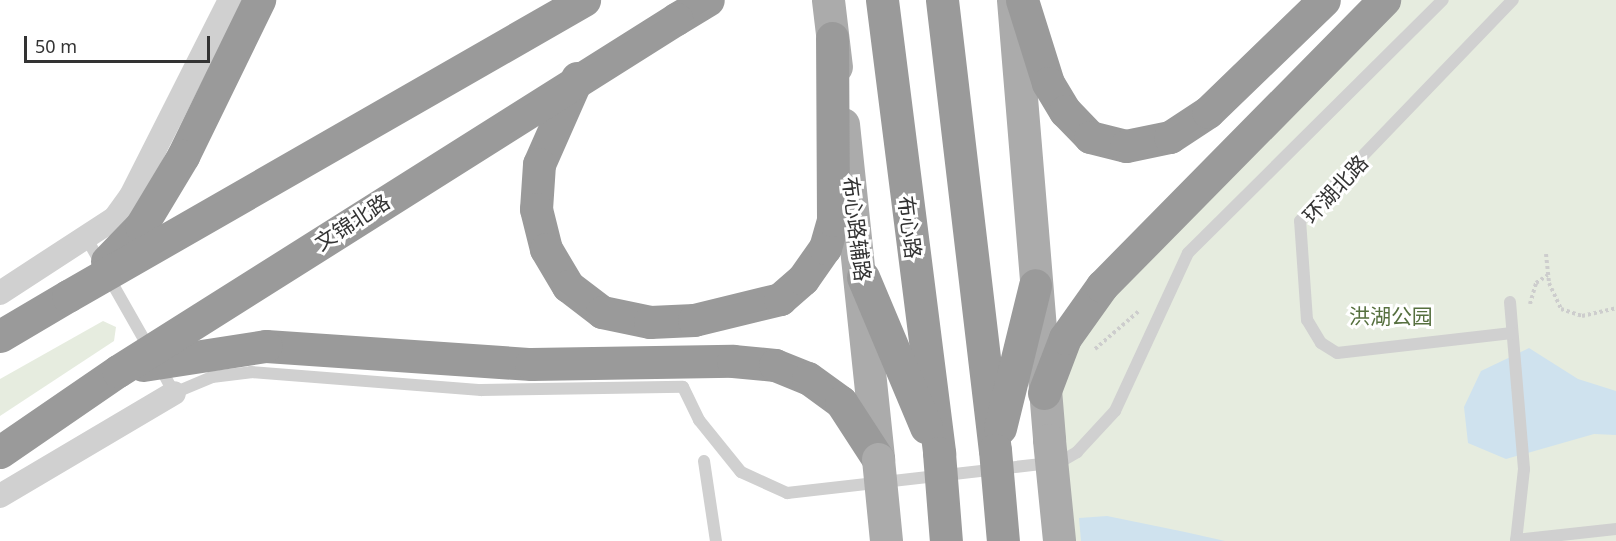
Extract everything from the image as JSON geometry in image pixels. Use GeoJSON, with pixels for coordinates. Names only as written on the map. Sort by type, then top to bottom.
{"type":"FeatureCollection","features":[{"type":"Feature","properties":{"kind":"highway"},"geometry":{"type":"LineString","coordinates":[[68,296],[126,245],[183,156],[259,0]]}},
{"type":"Feature","properties":{"kind":"highway"},"geometry":{"type":"LineString","coordinates":[[0,336],[584,0]]}},
{"type":"Feature","properties":{"kind":"highway","name":"文锦北路"},"geometry":{"type":"LineString","coordinates":[[0,452],[118,371],[577,78],[708,0]]}},
{"type":"Feature","properties":{"kind":"highway","name":"布心路"},"geometry":{"type":"LineString","coordinates":[[882,0],[939,453],[946,541]]}},
{"type":"Feature","properties":{"kind":"highway"},"geometry":{"type":"LineString","coordinates":[[942,0],[995,450],[1003,541]]}},
{"type":"Feature","properties":{"kind":"highway"},"geometry":{"type":"LineString","coordinates":[[1022,0],[1048,83],[1065,111],[1090,137],[1126,146],[1170,136],[1208,112],[1324,0]]}},
{"type":"Feature","properties":{"kind":"highway"},"geometry":{"type":"LineString","coordinates":[[1044,393],[1065,338],[1102,286],[1384,0]]}},
{"type":"Feature","properties":{"kind":"highway"},"geometry":{"type":"LineString","coordinates":[[577,78],[539,165],[536,209],[546,249],[567,286],[602,312],[650,322],[694,320],[780,299],[803,279],[825,248],[833,220],[832,38]]}},
{"type":"Feature","properties":{"kind":"highway"},"geometry":{"type":"LineString","coordinates":[[863,276],[939,453]]}},
{"type":"Feature","properties":{"kind":"highway"},"geometry":{"type":"LineString","coordinates":[[995,450],[1035,285]]}},
{"type":"Feature","properties":{"kind":"highway"},"geometry":{"type":"LineString","coordinates":[[118,371],[175,356],[266,346],[531,364],[733,361],[775,365],[808,378],[841,402],[878,459]]}},
{"type":"Feature","properties":{"kind":"main road","name":"布心路辅路"},"geometry":{"type":"LineString","coordinates":[[828,0],[863,276],[886,541]]}},
{"type":"Feature","properties":{"kind":"main road"},"geometry":{"type":"LineString","coordinates":[[1013,0],[1044,393],[1059,541]]}},
{"type":"Feature","properties":{"kind":"street"},"geometry":{"type":"LineString","coordinates":[[0,293],[87,239],[131,196],[230,0]]}},
{"type":"Feature","properties":{"kind":"street"},"geometry":{"type":"LineString","coordinates":[[0,496],[174,393]]}},
{"type":"Feature","properties":{"kind":"lane"},"geometry":{"type":"LineString","coordinates":[[87,239],[174,393],[212,377],[251,372],[481,390],[683,387],[699,420],[741,472],[787,493],[1060,462],[1077,452],[1115,411],[1188,254],[1443,0]]}},
{"type":"Feature","properties":{"kind":"lane","name":"环湖北路"},"geometry":{"type":"LineString","coordinates":[[1512,333],[1337,353],[1321,343],[1306,320],[1300,221],[1514,0]]}},
{"type":"Feature","properties":{"kind":"lane"},"geometry":{"type":"LineString","coordinates":[[1510,302],[1524,470],[1516,540],[1616,529]]}},
{"type":"Feature","properties":{"kind":"lane"},"geometry":{"type":"LineString","coordinates":[[704,461],[716,541]]}},
{"type":"Feature","properties":{"kind":"path"},"geometry":{"type":"LineString","coordinates":[[1546,254],[1548,275],[1561,309],[1582,316],[1616,308]]}},
{"type":"Feature","properties":{"kind":"path"},"geometry":{"type":"LineString","coordinates":[[1530,309],[1536,283],[1548,275]]}},
{"type":"Feature","properties":{"kind":"path"},"geometry":{"type":"LineString","coordinates":[[1091,352],[1143,308]]}},
{"type":"Feature","properties":{"kind":"green space","name":"洪湖公园"},"geometry":{"type":"Polygon","coordinates":[[[1392,0],[1616,0],[1616,541],[1073,541],[1057,363],[1086,300],[1392,0]]]}},
{"type":"Feature","properties":{"kind":"green space"},"geometry":{"type":"Polygon","coordinates":[[[103,321],[116,327],[114,341],[0,416],[0,379],[103,321]]]}},
{"type":"Feature","properties":{"kind":"water"},"geometry":{"type":"Polygon","coordinates":[[[1529,348],[1578,379],[1616,391],[1616,435],[1594,434],[1506,459],[1468,443],[1464,407],[1481,371],[1529,348]]]}},
{"type":"Feature","properties":{"kind":"water"},"geometry":{"type":"Polygon","coordinates":[[[1107,516],[1225,541],[1081,541],[1079,518],[1107,516]]]}}]}
